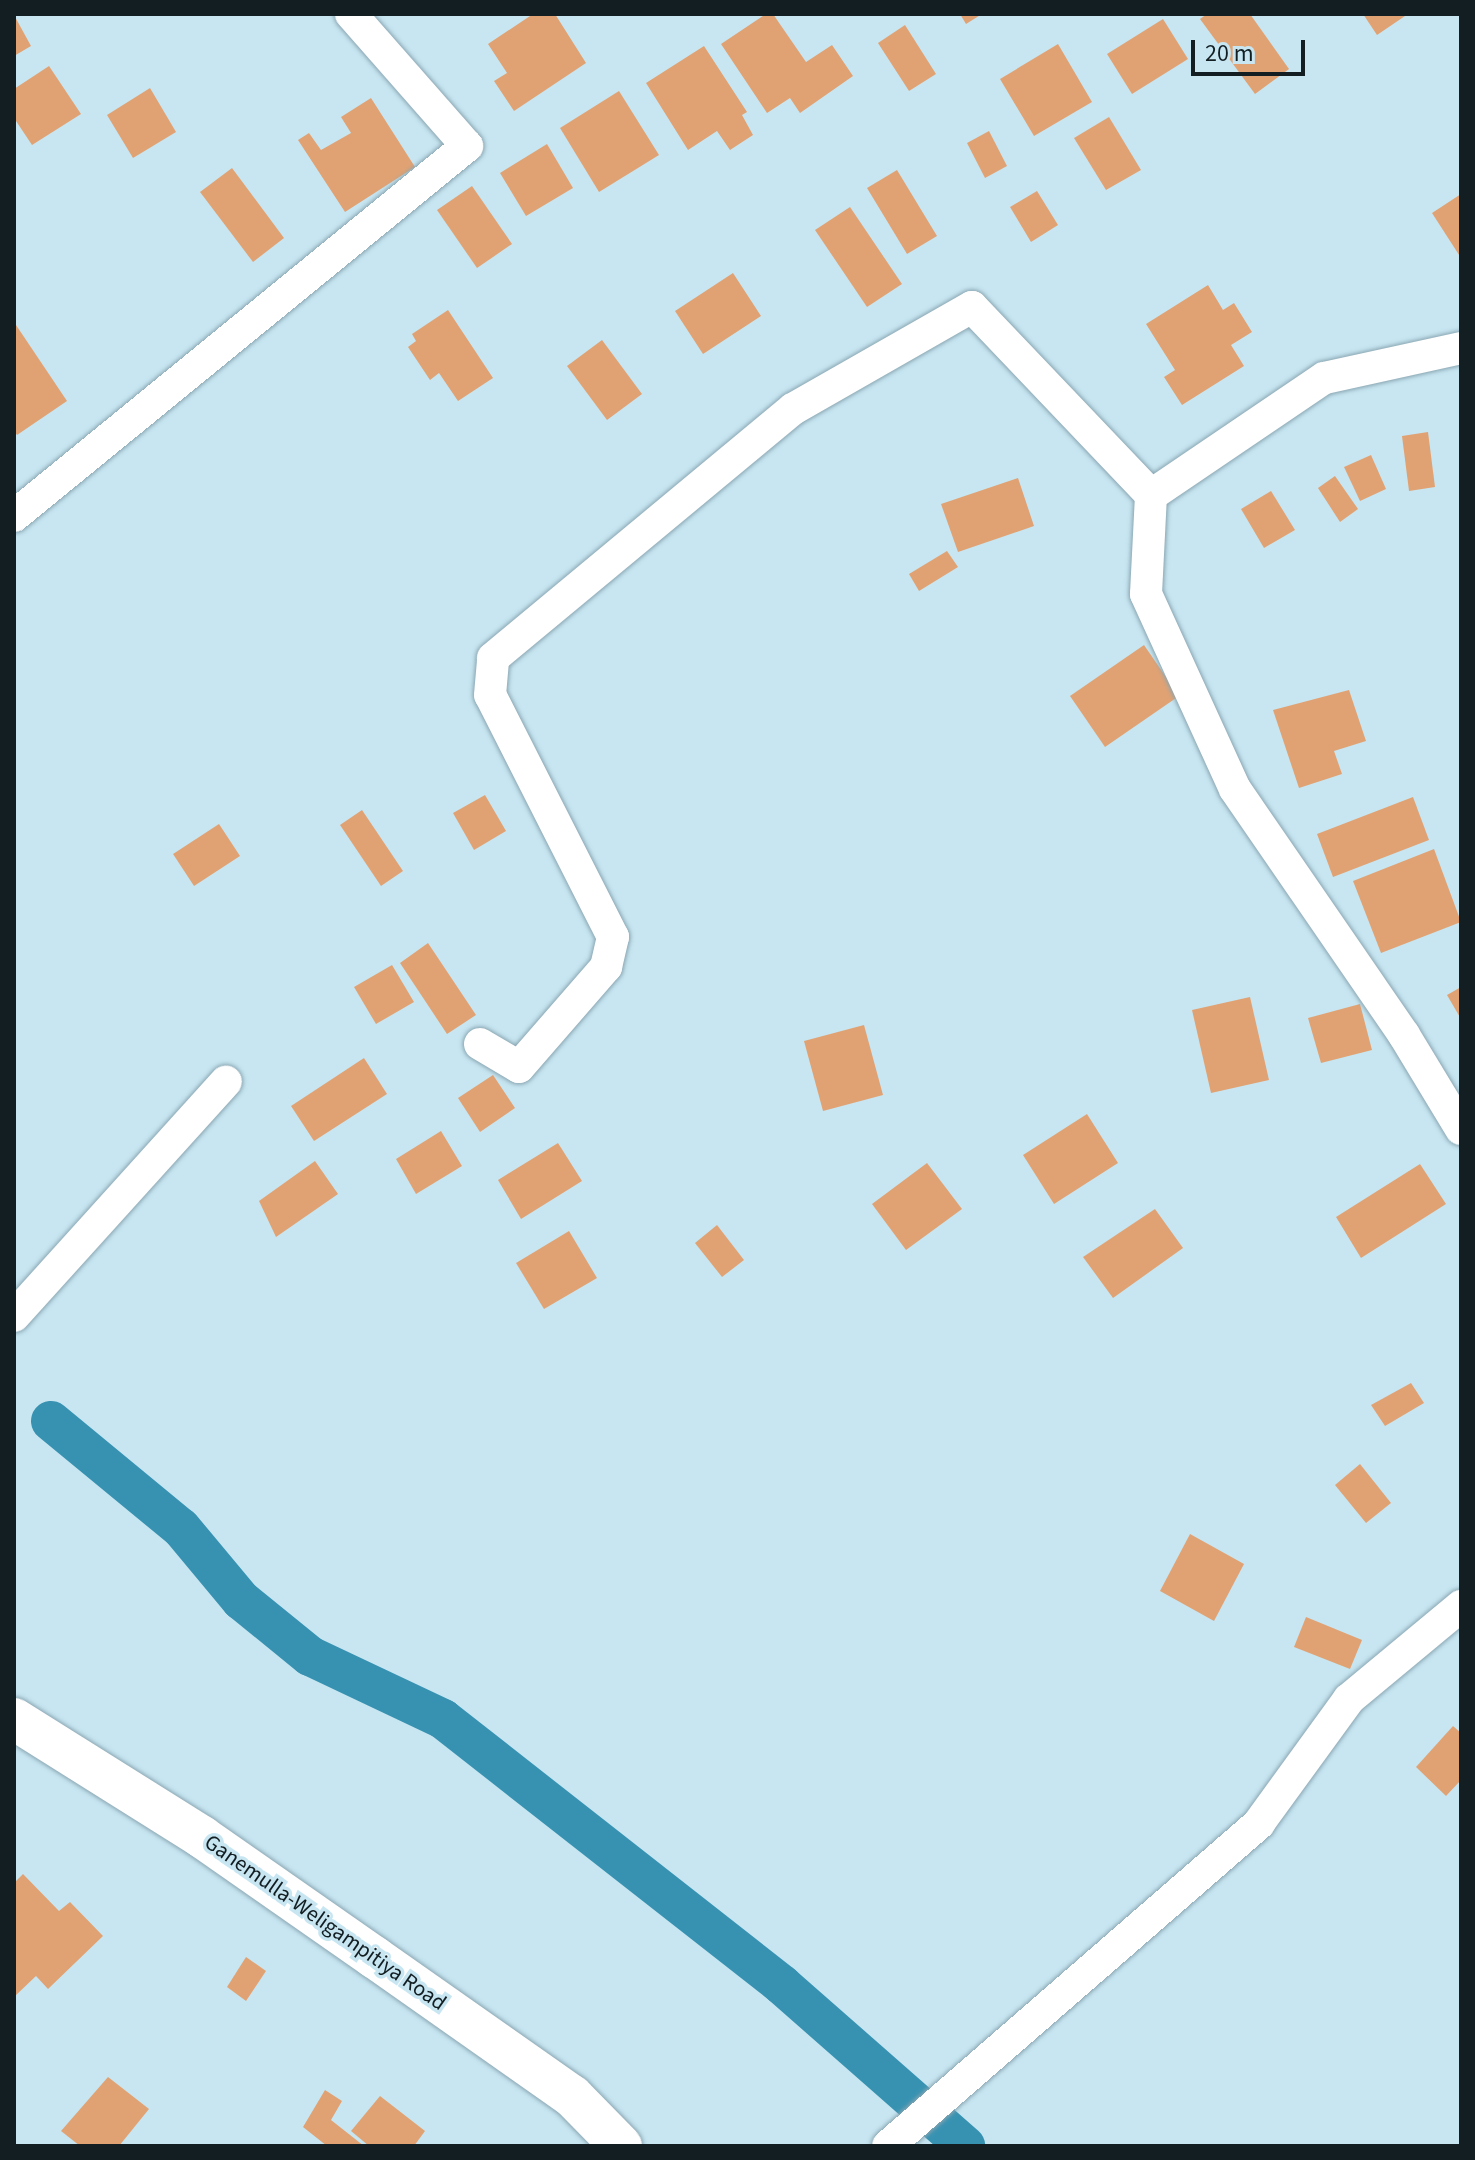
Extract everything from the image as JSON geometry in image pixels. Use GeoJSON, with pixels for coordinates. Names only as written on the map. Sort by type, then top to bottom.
{"type":"FeatureCollection","features":[{"type":"Feature","properties":{"kind":"street"},"geometry":{"type":"LineString","coordinates":[[14,516],[467,146],[351,14]]}},
{"type":"Feature","properties":{"kind":"street"},"geometry":{"type":"LineString","coordinates":[[480,1044],[519,1067],[606,967],[613,937],[490,695],[493,658],[793,409],[972,307],[1151,495],[1146,594],[1235,789],[1404,1035],[1461,1129]]}},
{"type":"Feature","properties":{"kind":"street"},"geometry":{"type":"LineString","coordinates":[[1151,495],[1324,378],[1461,348]]}},
{"type":"Feature","properties":{"kind":"street"},"geometry":{"type":"LineString","coordinates":[[14,1316],[226,1081]]}},
{"type":"Feature","properties":{"kind":"street"},"geometry":{"type":"LineString","coordinates":[[888,2146],[1259,1823],[1349,1699],[1461,1606]]}},
{"type":"Feature","properties":{"kind":"street","name":"Ganemulla-Weligampitiya Road"},"geometry":{"type":"LineString","coordinates":[[14,1719],[202,1837],[572,2096],[621,2146]]}},
{"type":"Feature","properties":{"kind":"building"},"geometry":{"type":"Polygon","coordinates":[[[533,14],[555,14],[586,63],[514,111],[494,81],[507,73],[488,44],[533,14]]]}},
{"type":"Feature","properties":{"kind":"building"},"geometry":{"type":"Polygon","coordinates":[[[766,14],[773,14],[806,62],[832,45],[853,76],[800,113],[790,98],[767,113],[721,44],[766,14]]]}},
{"type":"Feature","properties":{"kind":"building"},"geometry":{"type":"Polygon","coordinates":[[[960,14],[982,14],[966,24],[960,14]]]}},
{"type":"Feature","properties":{"kind":"building"},"geometry":{"type":"Polygon","coordinates":[[[1207,14],[1250,14],[1289,69],[1255,94],[1200,19],[1207,14]]]}},
{"type":"Feature","properties":{"kind":"building"},"geometry":{"type":"Polygon","coordinates":[[[1363,14],[1408,14],[1377,35],[1363,14]]]}},
{"type":"Feature","properties":{"kind":"building"},"geometry":{"type":"Polygon","coordinates":[[[14,15],[31,46],[14,56],[14,15]]]}},
{"type":"Feature","properties":{"kind":"building"},"geometry":{"type":"Polygon","coordinates":[[[1163,19],[1188,59],[1132,94],[1107,54],[1163,19]]]}},
{"type":"Feature","properties":{"kind":"building"},"geometry":{"type":"Polygon","coordinates":[[[905,25],[936,74],[909,91],[878,43],[905,25]]]}},
{"type":"Feature","properties":{"kind":"building"},"geometry":{"type":"Polygon","coordinates":[[[1058,44],[1092,102],[1034,136],[1000,79],[1058,44]]]}},
{"type":"Feature","properties":{"kind":"building"},"geometry":{"type":"Polygon","coordinates":[[[704,46],[747,112],[742,115],[753,135],[730,150],[717,131],[688,150],[646,83],[704,46]]]}},
{"type":"Feature","properties":{"kind":"building"},"geometry":{"type":"Polygon","coordinates":[[[49,66],[81,114],[32,145],[14,118],[14,89],[49,66]]]}},
{"type":"Feature","properties":{"kind":"building"},"geometry":{"type":"Polygon","coordinates":[[[150,88],[176,132],[133,158],[107,115],[150,88]]]}},
{"type":"Feature","properties":{"kind":"building"},"geometry":{"type":"Polygon","coordinates":[[[619,91],[659,155],[599,192],[560,128],[619,91]]]}},
{"type":"Feature","properties":{"kind":"building"},"geometry":{"type":"Polygon","coordinates":[[[371,98],[415,167],[345,212],[298,140],[309,133],[321,150],[351,133],[341,117],[371,98]]]}},
{"type":"Feature","properties":{"kind":"building"},"geometry":{"type":"Polygon","coordinates":[[[1109,117],[1141,170],[1106,190],[1074,138],[1109,117]]]}},
{"type":"Feature","properties":{"kind":"building"},"geometry":{"type":"Polygon","coordinates":[[[989,131],[1007,166],[985,178],[967,143],[989,131]]]}},
{"type":"Feature","properties":{"kind":"building"},"geometry":{"type":"Polygon","coordinates":[[[547,144],[573,188],[526,216],[500,173],[547,144]]]}},
{"type":"Feature","properties":{"kind":"building"},"geometry":{"type":"Polygon","coordinates":[[[232,168],[284,238],[253,262],[200,192],[232,168]]]}},
{"type":"Feature","properties":{"kind":"building"},"geometry":{"type":"Polygon","coordinates":[[[897,170],[937,236],[907,254],[867,188],[897,170]]]}},
{"type":"Feature","properties":{"kind":"building"},"geometry":{"type":"Polygon","coordinates":[[[472,186],[512,244],[477,268],[437,210],[472,186]]]}},
{"type":"Feature","properties":{"kind":"building"},"geometry":{"type":"Polygon","coordinates":[[[1037,191],[1058,225],[1031,242],[1010,207],[1037,191]]]}},
{"type":"Feature","properties":{"kind":"building"},"geometry":{"type":"Polygon","coordinates":[[[1461,194],[1461,258],[1432,213],[1461,194]]]}},
{"type":"Feature","properties":{"kind":"building"},"geometry":{"type":"Polygon","coordinates":[[[850,207],[902,284],[867,307],[815,230],[850,207]]]}},
{"type":"Feature","properties":{"kind":"building"},"geometry":{"type":"Polygon","coordinates":[[[733,273],[761,316],[703,354],[675,311],[733,273]]]}},
{"type":"Feature","properties":{"kind":"building"},"geometry":{"type":"Polygon","coordinates":[[[1208,285],[1223,310],[1234,303],[1252,332],[1231,345],[1244,366],[1182,405],[1164,377],[1175,370],[1146,324],[1208,285]]]}},
{"type":"Feature","properties":{"kind":"building"},"geometry":{"type":"Polygon","coordinates":[[[448,310],[493,378],[458,401],[439,373],[430,380],[408,347],[416,341],[412,334],[448,310]]]}},
{"type":"Feature","properties":{"kind":"building"},"geometry":{"type":"Polygon","coordinates":[[[16,325],[67,401],[17,435],[14,431],[16,325]]]}},
{"type":"Feature","properties":{"kind":"building"},"geometry":{"type":"Polygon","coordinates":[[[602,340],[642,394],[607,420],[567,366],[602,340]]]}},
{"type":"Feature","properties":{"kind":"building"},"geometry":{"type":"Polygon","coordinates":[[[1428,432],[1435,487],[1409,491],[1402,436],[1428,432]]]}},
{"type":"Feature","properties":{"kind":"building"},"geometry":{"type":"Polygon","coordinates":[[[1371,455],[1386,489],[1360,501],[1344,467],[1371,455]]]}},
{"type":"Feature","properties":{"kind":"building"},"geometry":{"type":"Polygon","coordinates":[[[1335,476],[1358,509],[1340,522],[1318,488],[1335,476]]]}},
{"type":"Feature","properties":{"kind":"building"},"geometry":{"type":"Polygon","coordinates":[[[1018,478],[1034,526],[958,552],[941,504],[1018,478]]]}},
{"type":"Feature","properties":{"kind":"building"},"geometry":{"type":"Polygon","coordinates":[[[1271,491],[1295,530],[1264,548],[1241,509],[1271,491]]]}},
{"type":"Feature","properties":{"kind":"building"},"geometry":{"type":"Polygon","coordinates":[[[947,551],[958,567],[919,591],[909,574],[947,551]]]}},
{"type":"Feature","properties":{"kind":"building"},"geometry":{"type":"Polygon","coordinates":[[[1144,645],[1179,696],[1105,747],[1070,696],[1144,645]]]}},
{"type":"Feature","properties":{"kind":"building"},"geometry":{"type":"Polygon","coordinates":[[[1349,690],[1366,741],[1334,751],[1342,774],[1299,788],[1273,710],[1349,690]]]}},
{"type":"Feature","properties":{"kind":"building"},"geometry":{"type":"Polygon","coordinates":[[[485,795],[506,831],[474,850],[453,813],[485,795]]]}},
{"type":"Feature","properties":{"kind":"building"},"geometry":{"type":"Polygon","coordinates":[[[1413,797],[1429,840],[1333,877],[1317,834],[1413,797]]]}},
{"type":"Feature","properties":{"kind":"building"},"geometry":{"type":"Polygon","coordinates":[[[362,810],[403,871],[381,886],[340,825],[362,810]]]}},
{"type":"Feature","properties":{"kind":"building"},"geometry":{"type":"Polygon","coordinates":[[[219,824],[240,856],[194,886],[173,854],[219,824]]]}},
{"type":"Feature","properties":{"kind":"building"},"geometry":{"type":"Polygon","coordinates":[[[1434,849],[1461,922],[1381,953],[1353,881],[1434,849]]]}},
{"type":"Feature","properties":{"kind":"building"},"geometry":{"type":"Polygon","coordinates":[[[428,943],[476,1015],[447,1034],[400,963],[428,943]]]}},
{"type":"Feature","properties":{"kind":"building"},"geometry":{"type":"Polygon","coordinates":[[[392,965],[414,1002],[376,1024],[354,987],[392,965]]]}},
{"type":"Feature","properties":{"kind":"building"},"geometry":{"type":"Polygon","coordinates":[[[1461,987],[1461,1019],[1447,995],[1461,987]]]}},
{"type":"Feature","properties":{"kind":"building"},"geometry":{"type":"Polygon","coordinates":[[[1250,997],[1269,1080],[1211,1093],[1192,1010],[1250,997]]]}},
{"type":"Feature","properties":{"kind":"building"},"geometry":{"type":"Polygon","coordinates":[[[1360,1004],[1372,1050],[1321,1063],[1308,1018],[1360,1004]]]}},
{"type":"Feature","properties":{"kind":"building"},"geometry":{"type":"Polygon","coordinates":[[[864,1025],[883,1095],[823,1111],[804,1041],[864,1025]]]}},
{"type":"Feature","properties":{"kind":"building"},"geometry":{"type":"Polygon","coordinates":[[[364,1058],[387,1094],[314,1141],[291,1106],[364,1058]]]}},
{"type":"Feature","properties":{"kind":"building"},"geometry":{"type":"Polygon","coordinates":[[[493,1075],[515,1108],[480,1132],[458,1098],[493,1075]]]}},
{"type":"Feature","properties":{"kind":"building"},"geometry":{"type":"Polygon","coordinates":[[[1087,1114],[1118,1163],[1054,1204],[1023,1155],[1087,1114]]]}},
{"type":"Feature","properties":{"kind":"building"},"geometry":{"type":"Polygon","coordinates":[[[441,1131],[462,1166],[416,1194],[396,1159],[441,1131]]]}},
{"type":"Feature","properties":{"kind":"building"},"geometry":{"type":"Polygon","coordinates":[[[558,1143],[582,1181],[521,1219],[498,1180],[558,1143]]]}},
{"type":"Feature","properties":{"kind":"building"},"geometry":{"type":"Polygon","coordinates":[[[315,1161],[338,1194],[276,1237],[259,1201],[315,1161]]]}},
{"type":"Feature","properties":{"kind":"building"},"geometry":{"type":"Polygon","coordinates":[[[927,1163],[962,1209],[906,1250],[872,1204],[927,1163]]]}},
{"type":"Feature","properties":{"kind":"building"},"geometry":{"type":"Polygon","coordinates":[[[1420,1164],[1446,1204],[1361,1258],[1336,1217],[1420,1164]]]}},
{"type":"Feature","properties":{"kind":"building"},"geometry":{"type":"Polygon","coordinates":[[[1155,1209],[1183,1248],[1113,1298],[1083,1257],[1155,1209]]]}},
{"type":"Feature","properties":{"kind":"building"},"geometry":{"type":"Polygon","coordinates":[[[717,1225],[744,1260],[722,1277],[695,1243],[717,1225]]]}},
{"type":"Feature","properties":{"kind":"building"},"geometry":{"type":"Polygon","coordinates":[[[569,1231],[597,1278],[544,1309],[516,1263],[569,1231]]]}},
{"type":"Feature","properties":{"kind":"building"},"geometry":{"type":"Polygon","coordinates":[[[1411,1383],[1424,1403],[1385,1426],[1371,1405],[1411,1383]]]}},
{"type":"Feature","properties":{"kind":"building"},"geometry":{"type":"Polygon","coordinates":[[[1360,1464],[1391,1503],[1366,1523],[1335,1485],[1360,1464]]]}},
{"type":"Feature","properties":{"kind":"building"},"geometry":{"type":"Polygon","coordinates":[[[1190,1534],[1244,1564],[1214,1621],[1160,1591],[1190,1534]]]}},
{"type":"Feature","properties":{"kind":"building"},"geometry":{"type":"Polygon","coordinates":[[[1306,1617],[1362,1640],[1350,1669],[1294,1647],[1306,1617]]]}},
{"type":"Feature","properties":{"kind":"building"},"geometry":{"type":"Polygon","coordinates":[[[1453,1726],[1461,1733],[1461,1780],[1446,1796],[1416,1767],[1453,1726]]]}},
{"type":"Feature","properties":{"kind":"building"},"geometry":{"type":"Polygon","coordinates":[[[23,1874],[59,1911],[70,1902],[103,1936],[48,1989],[36,1976],[14,1997],[14,1883],[23,1874]]]}},
{"type":"Feature","properties":{"kind":"building"},"geometry":{"type":"Polygon","coordinates":[[[246,1957],[266,1971],[246,2001],[227,1987],[246,1957]]]}},
{"type":"Feature","properties":{"kind":"building"},"geometry":{"type":"Polygon","coordinates":[[[108,2077],[149,2109],[119,2146],[80,2146],[61,2131],[108,2077]]]}},
{"type":"Feature","properties":{"kind":"building"},"geometry":{"type":"Polygon","coordinates":[[[325,2090],[342,2101],[331,2120],[364,2146],[327,2146],[303,2127],[325,2090]]]}},
{"type":"Feature","properties":{"kind":"building"},"geometry":{"type":"Polygon","coordinates":[[[380,2096],[425,2131],[414,2146],[369,2146],[351,2131],[380,2096]]]}},
{"type":"Feature","properties":{"kind":"waterway"},"geometry":{"type":"LineString","coordinates":[[51,1421],[181,1528],[241,1600],[310,1656],[443,1719],[782,1985],[965,2146]]}}]}
